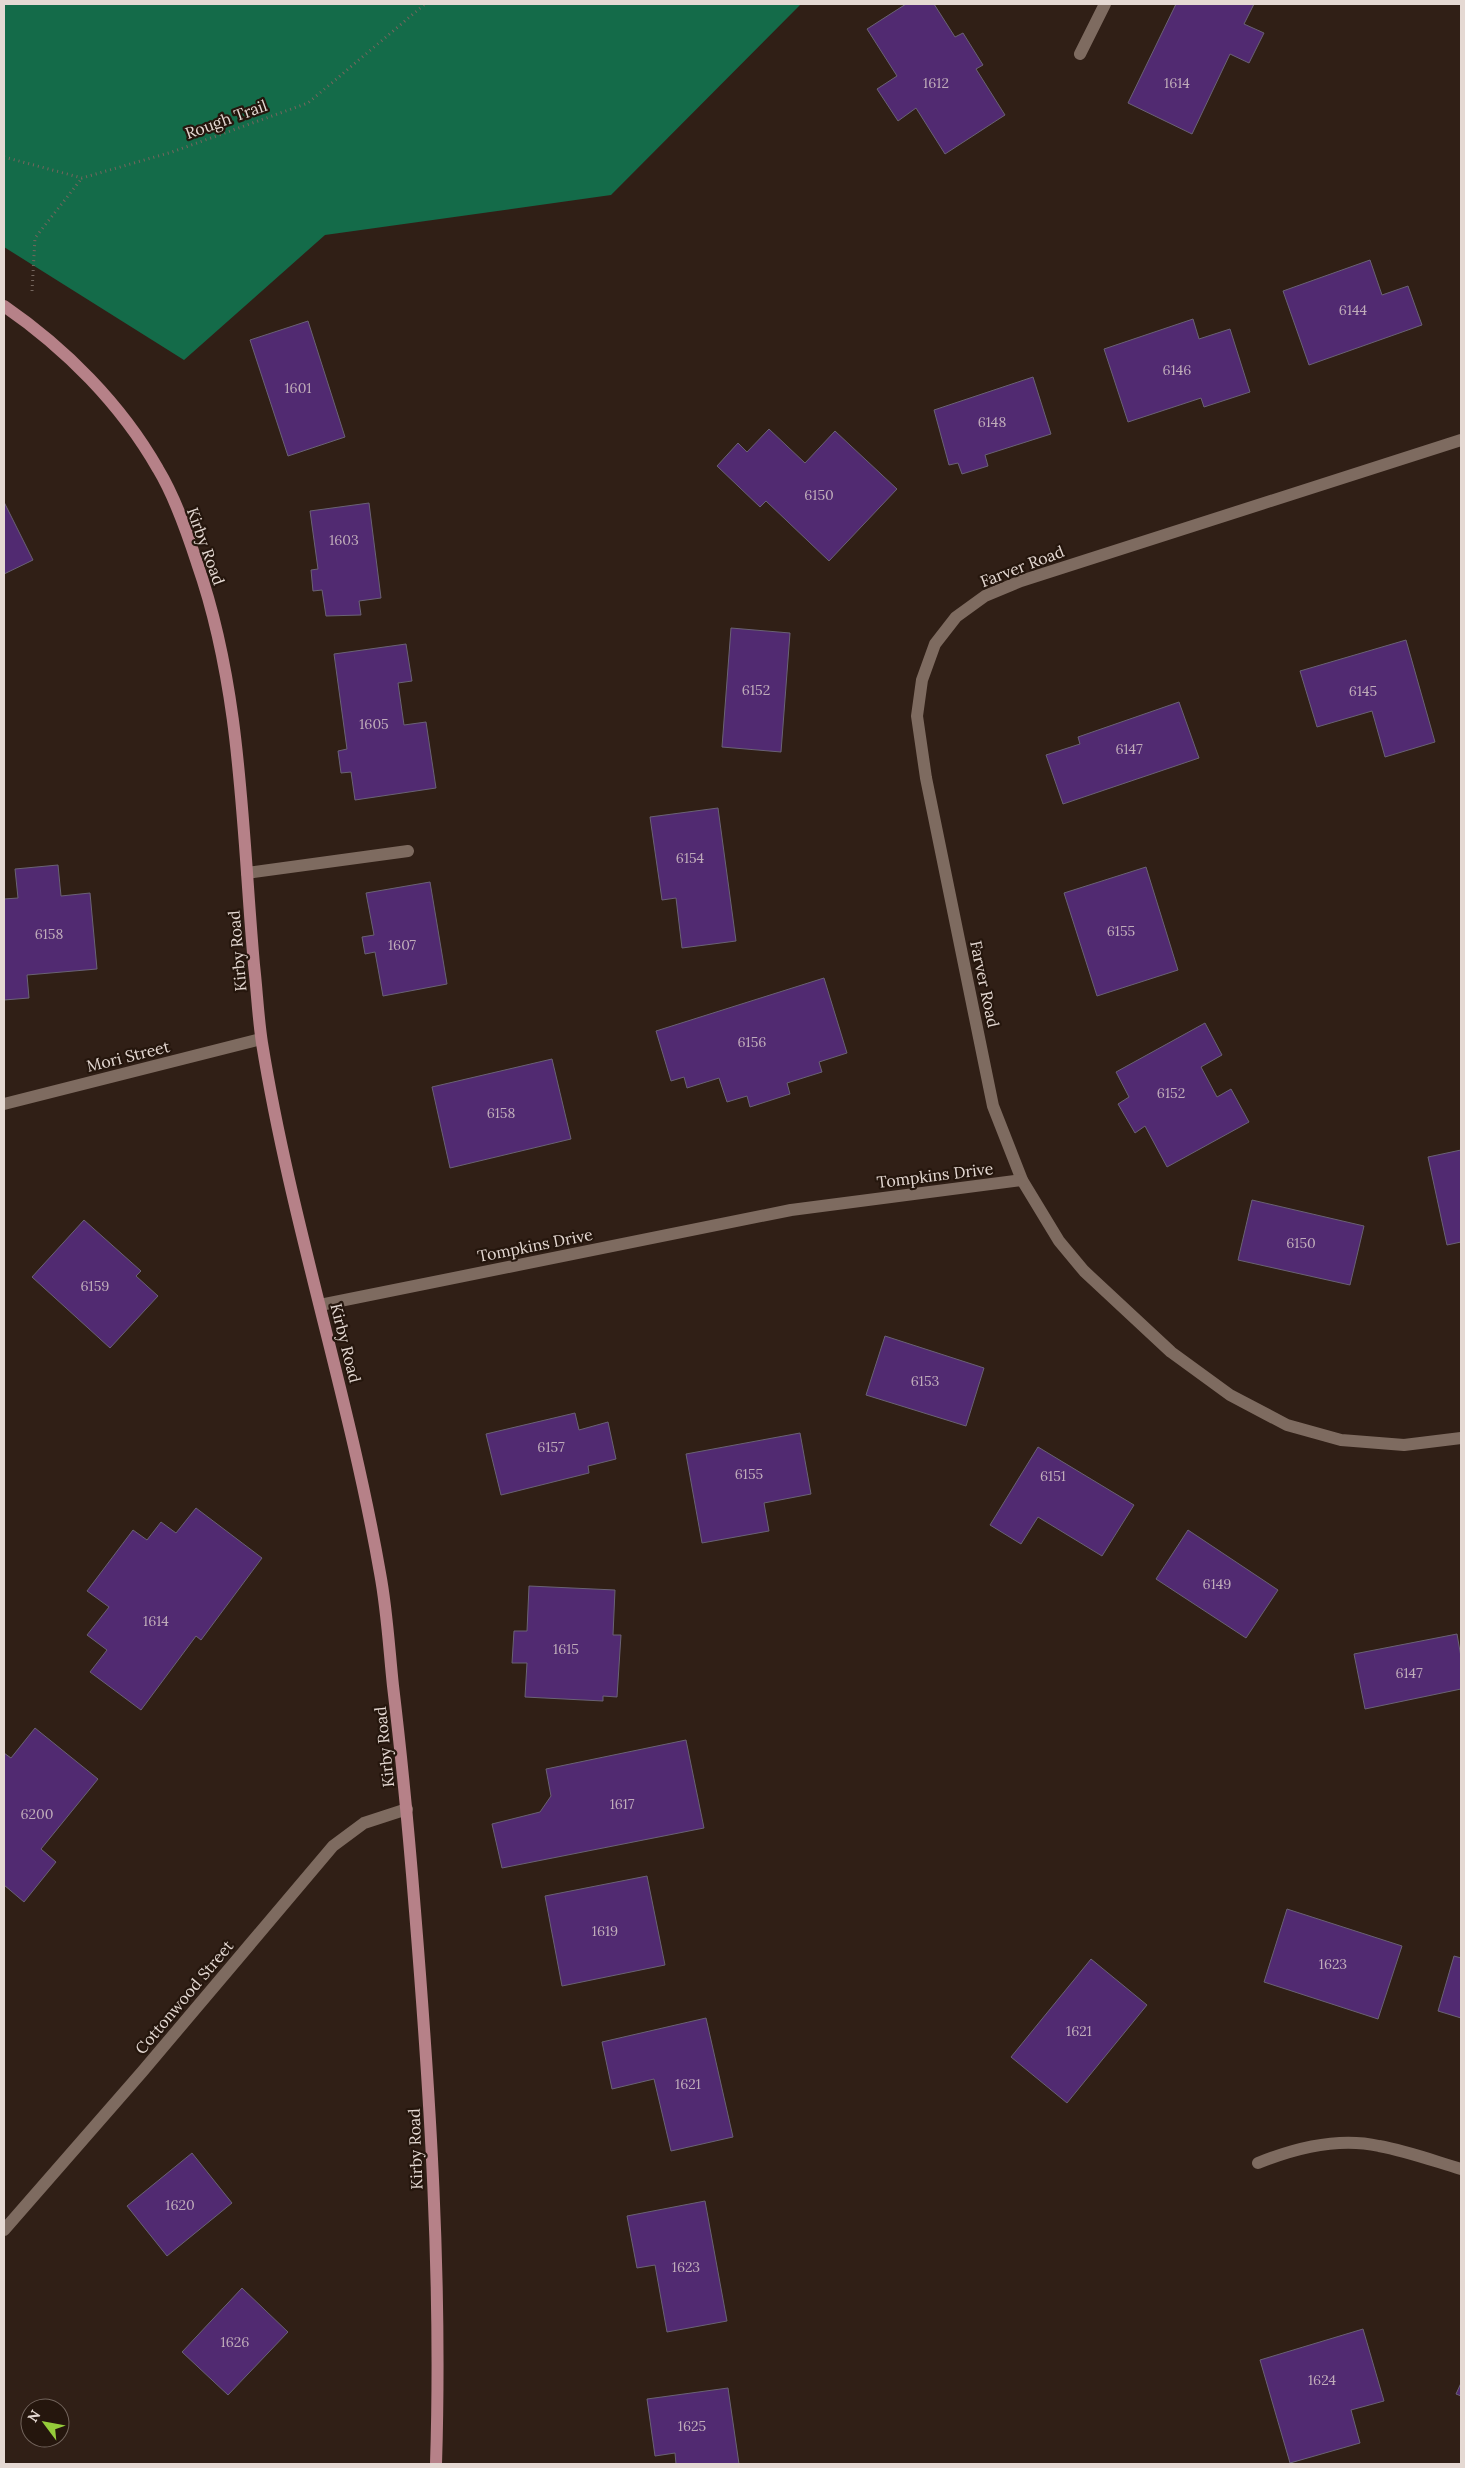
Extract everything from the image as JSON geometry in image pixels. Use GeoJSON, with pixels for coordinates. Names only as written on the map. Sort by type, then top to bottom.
{"type":"FeatureCollection","features":[{"type":"Feature","properties":{"kind":"main road","name":"Kirby Road"},"geometry":{"type":"LineString","coordinates":[[4,306],[30,324],[92,380],[134,431],[161,472],[185,530],[211,607],[225,665],[239,778],[261,1039],[279,1135],[345,1405],[381,1575],[407,1809],[430,2091],[438,2389],[436,2464]]}},
{"type":"Feature","properties":{"kind":"street"},"geometry":{"type":"LineString","coordinates":[[1080,54],[1105,4]]}},
{"type":"Feature","properties":{"kind":"street","name":"Farver Road"},"geometry":{"type":"LineString","coordinates":[[1022,1180],[993,1106],[926,778],[917,716],[922,680],[935,644],[956,617],[985,596],[1021,581],[1461,440]]}},
{"type":"Feature","properties":{"kind":"street"},"geometry":{"type":"LineString","coordinates":[[247,873],[408,850]]}},
{"type":"Feature","properties":{"kind":"street","name":"Mori Street"},"geometry":{"type":"LineString","coordinates":[[4,1104],[261,1039]]}},
{"type":"Feature","properties":{"kind":"street"},"geometry":{"type":"LineString","coordinates":[[1022,1180],[1059,1241],[1084,1271],[1171,1352],[1230,1395],[1286,1425],[1341,1440],[1404,1445],[1461,1438]]}},
{"type":"Feature","properties":{"kind":"street","name":"Tompkins Drive"},"geometry":{"type":"LineString","coordinates":[[320,1305],[792,1210],[1022,1180]]}},
{"type":"Feature","properties":{"kind":"street","name":"Cottonwood Street"},"geometry":{"type":"LineString","coordinates":[[4,2230],[142,2072],[333,1846],[364,1823],[407,1809]]}},
{"type":"Feature","properties":{"kind":"street"},"geometry":{"type":"LineString","coordinates":[[1258,2163],[1288,2151],[1331,2144],[1378,2145],[1461,2169]]}},
{"type":"Feature","properties":{"kind":"path","name":"Rough Trail"},"geometry":{"type":"LineString","coordinates":[[82,178],[172,152],[308,103],[425,4]]}},
{"type":"Feature","properties":{"kind":"path"},"geometry":{"type":"LineString","coordinates":[[4,157],[82,178],[35,238],[30,324]]}},
{"type":"Feature","properties":{"kind":"green space"},"geometry":{"type":"Polygon","coordinates":[[[4,4],[801,4],[611,195],[325,235],[184,360],[4,247],[4,4]]]}},
{"type":"Feature","properties":{"kind":"building"},"geometry":{"type":"Polygon","coordinates":[[[906,4],[934,4],[955,37],[963,33],[983,65],[976,69],[1005,115],[945,154],[916,108],[898,121],[877,89],[897,76],[867,29],[906,4]]]}},
{"type":"Feature","properties":{"kind":"building"},"geometry":{"type":"Polygon","coordinates":[[[1176,4],[1254,4],[1244,24],[1264,33],[1249,63],[1230,54],[1192,134],[1128,103],[1176,4]]]}},
{"type":"Feature","properties":{"kind":"building"},"geometry":{"type":"Polygon","coordinates":[[[1370,260],[1382,295],[1408,286],[1422,325],[1309,365],[1283,291],[1370,260]]]}},
{"type":"Feature","properties":{"kind":"building"},"geometry":{"type":"Polygon","coordinates":[[[1193,319],[1199,339],[1230,329],[1250,392],[1204,407],[1201,398],[1128,422],[1104,349],[1193,319]]]}},
{"type":"Feature","properties":{"kind":"building"},"geometry":{"type":"Polygon","coordinates":[[[308,321],[345,437],[288,456],[250,340],[308,321]]]}},
{"type":"Feature","properties":{"kind":"building"},"geometry":{"type":"Polygon","coordinates":[[[1033,377],[1051,434],[985,455],[988,466],[962,474],[958,463],[949,465],[934,410],[1033,377]]]}},
{"type":"Feature","properties":{"kind":"building"},"geometry":{"type":"Polygon","coordinates":[[[769,429],[805,463],[835,431],[897,489],[829,561],[766,501],[760,507],[717,466],[738,443],[747,452],[769,429]]]}},
{"type":"Feature","properties":{"kind":"building"},"geometry":{"type":"Polygon","coordinates":[[[4,502],[33,560],[4,574],[4,502]]]}},
{"type":"Feature","properties":{"kind":"building"},"geometry":{"type":"Polygon","coordinates":[[[369,503],[381,598],[359,601],[361,615],[326,616],[322,590],[313,591],[311,570],[318,569],[310,511],[369,503]]]}},
{"type":"Feature","properties":{"kind":"building"},"geometry":{"type":"Polygon","coordinates":[[[731,628],[790,633],[781,752],[722,747],[731,628]]]}},
{"type":"Feature","properties":{"kind":"building"},"geometry":{"type":"Polygon","coordinates":[[[1406,640],[1435,742],[1385,757],[1372,711],[1317,727],[1300,671],[1406,640]]]}},
{"type":"Feature","properties":{"kind":"building"},"geometry":{"type":"Polygon","coordinates":[[[406,644],[412,681],[398,683],[404,725],[426,722],[436,788],[355,800],[351,772],[341,773],[338,751],[347,749],[334,654],[406,644]]]}},
{"type":"Feature","properties":{"kind":"building"},"geometry":{"type":"Polygon","coordinates":[[[1179,702],[1199,758],[1063,804],[1046,755],[1080,744],[1078,737],[1179,702]]]}},
{"type":"Feature","properties":{"kind":"building"},"geometry":{"type":"Polygon","coordinates":[[[718,808],[736,941],[682,948],[676,898],[662,900],[650,817],[718,808]]]}},
{"type":"Feature","properties":{"kind":"building"},"geometry":{"type":"Polygon","coordinates":[[[58,865],[61,896],[90,893],[97,969],[27,975],[29,998],[4,1000],[4,899],[18,898],[15,869],[58,865]]]}},
{"type":"Feature","properties":{"kind":"building"},"geometry":{"type":"Polygon","coordinates":[[[1146,867],[1178,970],[1097,996],[1064,893],[1146,867]]]}},
{"type":"Feature","properties":{"kind":"building"},"geometry":{"type":"Polygon","coordinates":[[[430,882],[447,984],[383,996],[375,952],[365,954],[362,937],[374,935],[366,893],[430,882]]]}},
{"type":"Feature","properties":{"kind":"building"},"geometry":{"type":"Polygon","coordinates":[[[824,978],[847,1053],[819,1062],[822,1072],[787,1083],[790,1094],[750,1107],[747,1096],[727,1102],[719,1078],[687,1088],[684,1077],[671,1081],[656,1031],[824,978]]]}},
{"type":"Feature","properties":{"kind":"building"},"geometry":{"type":"Polygon","coordinates":[[[1205,1023],[1222,1055],[1201,1067],[1217,1097],[1231,1089],[1249,1122],[1167,1167],[1145,1126],[1135,1133],[1118,1104],[1129,1097],[1116,1072],[1205,1023]]]}},
{"type":"Feature","properties":{"kind":"building"},"geometry":{"type":"Polygon","coordinates":[[[552,1059],[571,1139],[450,1168],[432,1087],[552,1059]]]}},
{"type":"Feature","properties":{"kind":"building"},"geometry":{"type":"Polygon","coordinates":[[[1461,1150],[1461,1242],[1447,1245],[1428,1157],[1461,1150]]]}},
{"type":"Feature","properties":{"kind":"building"},"geometry":{"type":"Polygon","coordinates":[[[1252,1200],[1364,1226],[1350,1285],[1238,1260],[1252,1200]]]}},
{"type":"Feature","properties":{"kind":"building"},"geometry":{"type":"Polygon","coordinates":[[[84,1220],[141,1271],[136,1276],[158,1296],[110,1348],[32,1277],[84,1220]]]}},
{"type":"Feature","properties":{"kind":"building"},"geometry":{"type":"Polygon","coordinates":[[[885,1336],[984,1368],[966,1426],[866,1395],[885,1336]]]}},
{"type":"Feature","properties":{"kind":"building"},"geometry":{"type":"Polygon","coordinates":[[[575,1413],[579,1430],[608,1422],[616,1459],[588,1466],[589,1473],[501,1495],[486,1434],[575,1413]]]}},
{"type":"Feature","properties":{"kind":"building"},"geometry":{"type":"Polygon","coordinates":[[[800,1433],[811,1494],[764,1503],[769,1531],[702,1543],[686,1454],[800,1433]]]}},
{"type":"Feature","properties":{"kind":"building"},"geometry":{"type":"Polygon","coordinates":[[[1038,1447],[1134,1505],[1102,1556],[1038,1517],[1021,1544],[990,1525],[1038,1447]]]}},
{"type":"Feature","properties":{"kind":"building"},"geometry":{"type":"Polygon","coordinates":[[[196,1508],[262,1558],[201,1640],[196,1636],[141,1710],[90,1672],[107,1650],[87,1635],[109,1607],[87,1591],[133,1530],[147,1540],[161,1522],[176,1533],[196,1508]]]}},
{"type":"Feature","properties":{"kind":"building"},"geometry":{"type":"Polygon","coordinates":[[[1188,1530],[1278,1590],[1246,1638],[1156,1579],[1188,1530]]]}},
{"type":"Feature","properties":{"kind":"building"},"geometry":{"type":"Polygon","coordinates":[[[529,1586],[615,1590],[613,1635],[621,1635],[617,1697],[603,1696],[603,1701],[525,1697],[527,1663],[512,1663],[514,1631],[527,1631],[529,1586]]]}},
{"type":"Feature","properties":{"kind":"building"},"geometry":{"type":"Polygon","coordinates":[[[1457,1634],[1461,1657],[1461,1689],[1365,1709],[1354,1654],[1457,1634]]]}},
{"type":"Feature","properties":{"kind":"building"},"geometry":{"type":"Polygon","coordinates":[[[35,1728],[98,1779],[41,1849],[56,1862],[24,1902],[4,1885],[4,1753],[11,1758],[35,1728]]]}},
{"type":"Feature","properties":{"kind":"building"},"geometry":{"type":"Polygon","coordinates":[[[686,1740],[704,1828],[502,1868],[492,1824],[540,1812],[551,1796],[546,1769],[686,1740]]]}},
{"type":"Feature","properties":{"kind":"building"},"geometry":{"type":"Polygon","coordinates":[[[647,1876],[665,1965],[562,1986],[545,1896],[647,1876]]]}},
{"type":"Feature","properties":{"kind":"building"},"geometry":{"type":"Polygon","coordinates":[[[1287,1909],[1402,1946],[1378,2019],[1264,1982],[1287,1909]]]}},
{"type":"Feature","properties":{"kind":"building"},"geometry":{"type":"Polygon","coordinates":[[[1454,1956],[1461,1958],[1461,2018],[1438,2011],[1454,1956]]]}},
{"type":"Feature","properties":{"kind":"building"},"geometry":{"type":"Polygon","coordinates":[[[1091,1959],[1147,2005],[1067,2103],[1011,2057],[1091,1959]]]}},
{"type":"Feature","properties":{"kind":"building"},"geometry":{"type":"Polygon","coordinates":[[[706,2018],[733,2137],[671,2151],[654,2079],[612,2089],[602,2042],[706,2018]]]}},
{"type":"Feature","properties":{"kind":"building"},"geometry":{"type":"Polygon","coordinates":[[[192,2153],[232,2203],[167,2256],[127,2206],[192,2153]]]}},
{"type":"Feature","properties":{"kind":"building"},"geometry":{"type":"Polygon","coordinates":[[[705,2201],[727,2321],[667,2332],[655,2265],[637,2268],[627,2216],[705,2201]]]}},
{"type":"Feature","properties":{"kind":"building"},"geometry":{"type":"Polygon","coordinates":[[[242,2288],[288,2332],[228,2395],[182,2352],[242,2288]]]}},
{"type":"Feature","properties":{"kind":"building"},"geometry":{"type":"Polygon","coordinates":[[[1363,2329],[1384,2401],[1351,2410],[1360,2443],[1290,2463],[1260,2360],[1363,2329]]]}},
{"type":"Feature","properties":{"kind":"building"},"geometry":{"type":"Polygon","coordinates":[[[1461,2383],[1461,2396],[1456,2394],[1461,2383]]]}},
{"type":"Feature","properties":{"kind":"building"},"geometry":{"type":"Polygon","coordinates":[[[728,2388],[739,2464],[676,2464],[675,2453],[655,2456],[647,2399],[728,2388]]]}}]}
